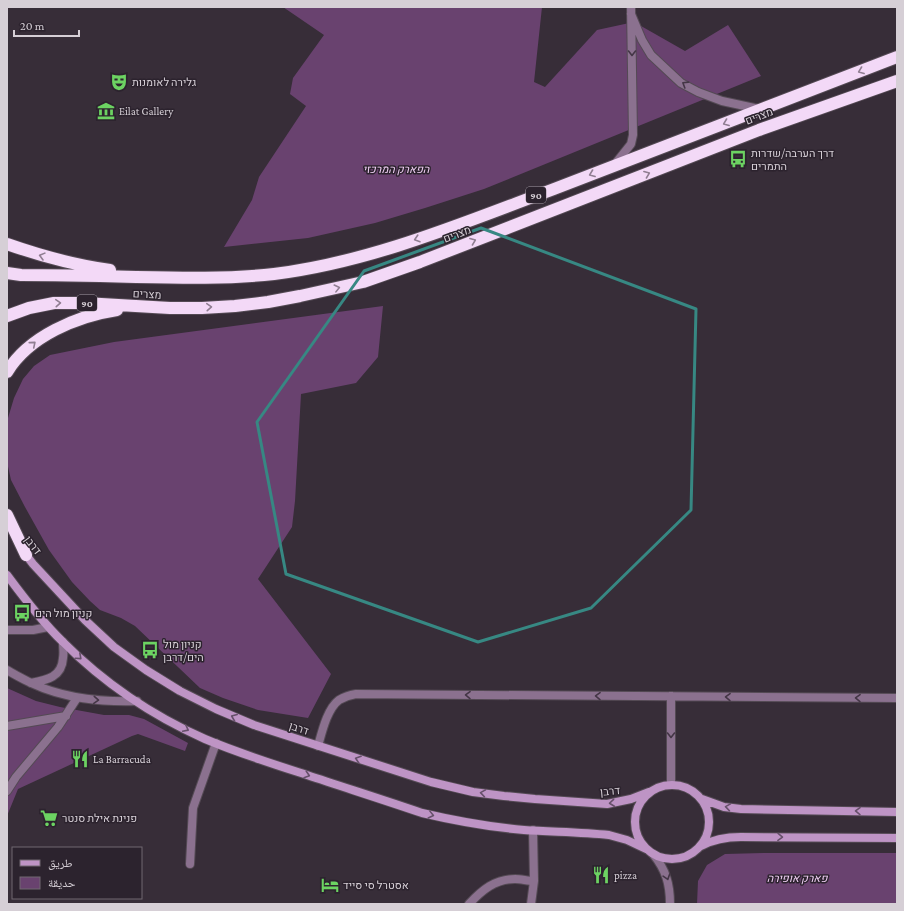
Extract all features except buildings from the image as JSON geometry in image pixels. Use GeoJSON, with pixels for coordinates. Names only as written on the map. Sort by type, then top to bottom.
{"type":"FeatureCollection","features":[{"type":"Feature","properties":{"kind":"highway","name":"מצרים"},"geometry":{"type":"LineString","coordinates":[[7,273],[21,275],[162,278],[234,277],[275,274],[352,259],[434,234],[897,58]]}},
{"type":"Feature","properties":{"kind":"highway","name":"מצרים"},"geometry":{"type":"LineString","coordinates":[[7,316],[29,308],[54,303],[84,303],[170,308],[209,307],[268,302],[332,290],[378,277],[435,256],[759,130],[897,81]]}},
{"type":"Feature","properties":{"kind":"highway"},"geometry":{"type":"LineString","coordinates":[[7,244],[69,263],[162,278]]}},
{"type":"Feature","properties":{"kind":"highway"},"geometry":{"type":"LineString","coordinates":[[7,372],[21,355],[35,342],[50,332],[80,319],[103,312],[126,308],[170,308]]}},
{"type":"Feature","properties":{"kind":"highway"},"geometry":{"type":"LineString","coordinates":[[7,515],[26,555]]}},
{"type":"Feature","properties":{"kind":"street"},"geometry":{"type":"LineString","coordinates":[[631,11],[642,40],[651,55],[681,82],[698,92],[722,101],[761,110]]}},
{"type":"Feature","properties":{"kind":"street"},"geometry":{"type":"LineString","coordinates":[[613,166],[631,144],[633,135],[631,11]]}},
{"type":"Feature","properties":{"kind":"street","name":"דרבן"},"geometry":{"type":"LineString","coordinates":[[7,530],[33,564],[85,620],[114,647],[146,670],[180,691],[222,712],[254,725],[318,746],[431,782],[473,792],[535,799],[607,804],[631,799],[649,792]]}},
{"type":"Feature","properties":{"kind":"street"},"geometry":{"type":"LineString","coordinates":[[7,575],[48,627],[94,671],[128,696],[164,718],[244,755],[422,813],[478,825],[610,835],[627,840],[646,849],[658,857],[669,859],[680,859],[690,855],[714,840],[726,838],[897,838]]}},
{"type":"Feature","properties":{"kind":"street"},"geometry":{"type":"LineString","coordinates":[[7,630],[33,630],[48,627]]}},
{"type":"Feature","properties":{"kind":"street"},"geometry":{"type":"LineString","coordinates":[[31,683],[52,677],[60,670],[63,660],[63,642]]}},
{"type":"Feature","properties":{"kind":"street"},"geometry":{"type":"LineString","coordinates":[[7,670],[31,683],[77,698],[107,701],[137,701]]}},
{"type":"Feature","properties":{"kind":"street"},"geometry":{"type":"LineString","coordinates":[[318,746],[329,712],[334,705],[338,701],[356,694],[897,698]]}},
{"type":"Feature","properties":{"kind":"street"},"geometry":{"type":"LineString","coordinates":[[671,696],[671,784]]}},
{"type":"Feature","properties":{"kind":"street"},"geometry":{"type":"LineString","coordinates":[[7,791],[16,777],[58,727],[77,698]]}},
{"type":"Feature","properties":{"kind":"street"},"geometry":{"type":"LineString","coordinates":[[7,726],[66,716]]}},
{"type":"Feature","properties":{"kind":"street"},"geometry":{"type":"LineString","coordinates":[[190,864],[193,808],[216,743]]}},
{"type":"Feature","properties":{"kind":"street"},"geometry":{"type":"LineString","coordinates":[[7,780],[16,777]]}},
{"type":"Feature","properties":{"kind":"street"},"geometry":{"type":"LineString","coordinates":[[646,849],[636,834],[634,823],[636,811],[641,801],[649,792],[659,786],[671,784],[688,788],[698,795],[702,799],[707,810],[709,821],[708,833],[699,848]]}},
{"type":"Feature","properties":{"kind":"street"},"geometry":{"type":"LineString","coordinates":[[702,799],[724,807],[741,809],[897,812]]}},
{"type":"Feature","properties":{"kind":"street"},"geometry":{"type":"LineString","coordinates":[[531,904],[534,881],[533,830]]}},
{"type":"Feature","properties":{"kind":"street"},"geometry":{"type":"LineString","coordinates":[[653,854],[666,875],[669,884],[670,904]]}},
{"type":"Feature","properties":{"kind":"street"},"geometry":{"type":"LineString","coordinates":[[469,904],[486,888],[503,880],[515,879],[534,881]]}},
{"type":"Feature","properties":{"kind":"highlighted area"},"geometry":{"type":"Polygon","coordinates":[[[481,228],[696,309],[691,510],[591,608],[478,642],[286,574],[257,422],[364,271],[481,228]]]}},
{"type":"Feature","properties":{"kind":"green space","name":"הפארק המרכזי"},"geometry":{"type":"Polygon","coordinates":[[[283,7],[542,7],[534,82],[545,87],[597,30],[634,22],[685,51],[728,25],[761,76],[484,189],[425,208],[375,223],[308,238],[224,247],[252,200],[259,177],[306,106],[290,94],[293,78],[324,35],[283,7]]]}},
{"type":"Feature","properties":{"kind":"green space"},"geometry":{"type":"Polygon","coordinates":[[[383,306],[378,357],[356,383],[301,394],[295,501],[292,527],[258,579],[331,674],[308,718],[258,710],[200,688],[135,626],[121,618],[100,610],[90,601],[72,582],[49,550],[11,480],[7,462],[8,418],[14,398],[23,379],[34,366],[50,355],[114,342],[383,306]]]}},
{"type":"Feature","properties":{"kind":"green space"},"geometry":{"type":"Polygon","coordinates":[[[7,688],[36,701],[60,707],[104,715],[129,715],[144,719],[188,743],[185,751],[138,734],[132,736],[18,789],[7,816],[7,688]]]}},
{"type":"Feature","properties":{"kind":"green space","name":"פארק אופירה"},"geometry":{"type":"Polygon","coordinates":[[[897,853],[897,904],[697,904],[698,881],[707,865],[725,854],[897,853]]]}},
{"type":"Feature","properties":{"kind":"place","name":"גלירה לאומנות"},"geometry":{"type":"Point","coordinates":[119,82]}},
{"type":"Feature","properties":{"kind":"place","name":"Eilat Gallery"},"geometry":{"type":"Point","coordinates":[106,111]}},
{"type":"Feature","properties":{"kind":"place","name":"דרך הערבה/שדרות התמרים"},"geometry":{"type":"Point","coordinates":[738,159]}},
{"type":"Feature","properties":{"kind":"place","name":"קניון מול הים"},"geometry":{"type":"Point","coordinates":[22,613]}},
{"type":"Feature","properties":{"kind":"place","name":"קניון מול הים/דרבן"},"geometry":{"type":"Point","coordinates":[150,650]}},
{"type":"Feature","properties":{"kind":"place","name":"La Barracuda"},"geometry":{"type":"Point","coordinates":[80,759]}},
{"type":"Feature","properties":{"kind":"place","name":"פנינת אילת סנטר"},"geometry":{"type":"Point","coordinates":[49,818]}},
{"type":"Feature","properties":{"kind":"place","name":"pizza"},"geometry":{"type":"Point","coordinates":[601,875]}},
{"type":"Feature","properties":{"kind":"place","name":"אסטרל סי סייד"},"geometry":{"type":"Point","coordinates":[330,885]}}]}
